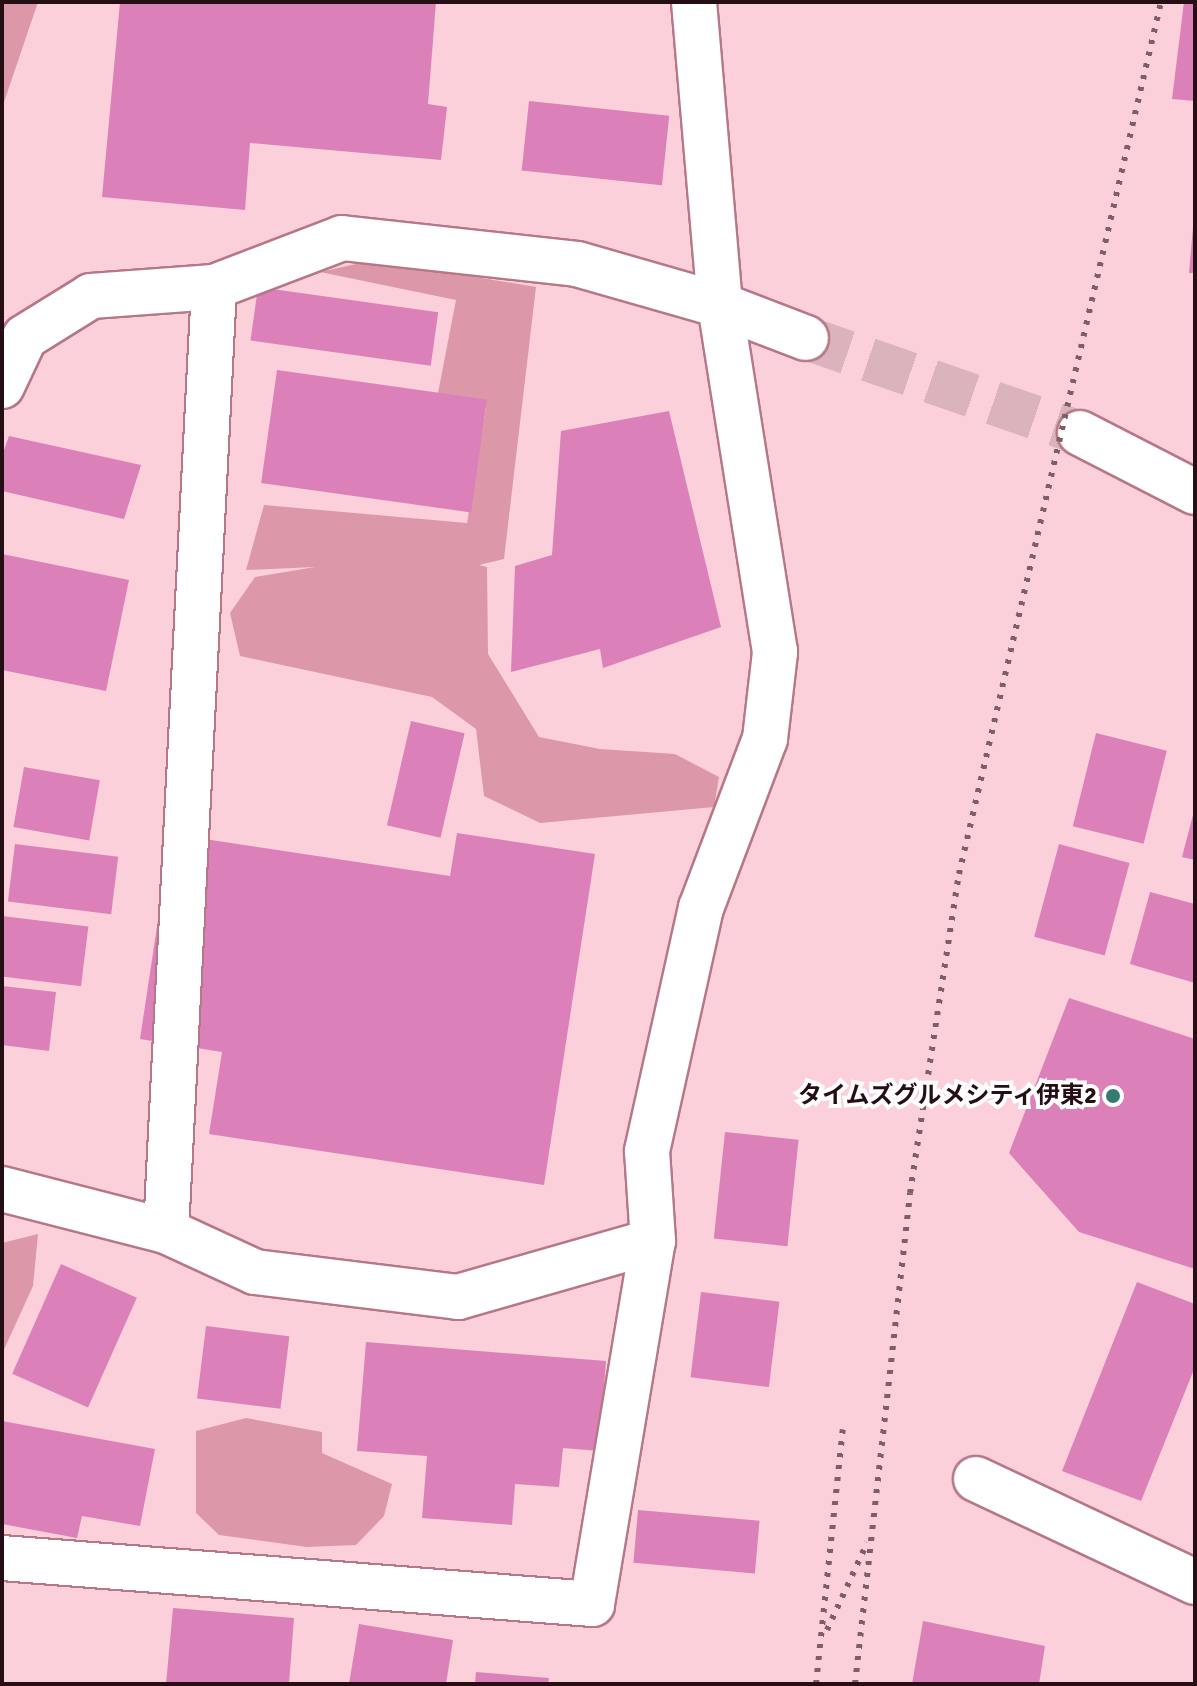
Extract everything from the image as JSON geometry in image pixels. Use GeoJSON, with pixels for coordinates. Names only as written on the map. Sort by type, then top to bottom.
{"type":"FeatureCollection","features":[{"type":"Feature","properties":{"kind":"street"},"geometry":{"type":"LineString","coordinates":[[2,1558],[592,1604],[653,1241],[647,1151],[701,908],[765,739],[775,652],[720,305],[694,2]]}},
{"type":"Feature","properties":{"kind":"street"},"geometry":{"type":"LineString","coordinates":[[2,386],[25,337],[91,296],[214,287],[342,238],[577,264],[720,305],[806,338]]}},
{"type":"Feature","properties":{"kind":"street"},"geometry":{"type":"LineString","coordinates":[[166,1231],[214,287]]}},
{"type":"Feature","properties":{"kind":"street"},"geometry":{"type":"LineString","coordinates":[[1080,433],[1195,492]]}},
{"type":"Feature","properties":{"kind":"street"},"geometry":{"type":"LineString","coordinates":[[2,1189],[166,1231],[255,1272],[458,1297],[653,1241]]}},
{"type":"Feature","properties":{"kind":"street"},"geometry":{"type":"LineString","coordinates":[[976,1479],[1195,1582]]}},
{"type":"Feature","properties":{"kind":"shaded area"},"geometry":{"type":"Polygon","coordinates":[[[2,2],[38,2],[2,108],[2,2]]]}},
{"type":"Feature","properties":{"kind":"shaded area"},"geometry":{"type":"Polygon","coordinates":[[[374,260],[536,287],[504,559],[479,565],[487,567],[488,654],[539,737],[600,749],[675,754],[719,777],[714,807],[540,823],[484,796],[476,729],[432,697],[240,656],[230,613],[255,577],[315,567],[246,570],[264,505],[467,523],[486,408],[438,393],[456,300],[320,272],[374,260]]]}},
{"type":"Feature","properties":{"kind":"shaded area"},"geometry":{"type":"Polygon","coordinates":[[[38,1234],[33,1286],[2,1354],[2,1243],[38,1234]]]}},
{"type":"Feature","properties":{"kind":"shaded area"},"geometry":{"type":"Polygon","coordinates":[[[246,1418],[322,1432],[322,1453],[392,1484],[384,1516],[356,1545],[307,1547],[219,1535],[196,1513],[196,1431],[246,1418]]]}},
{"type":"Feature","properties":{"kind":"building"},"geometry":{"type":"Polygon","coordinates":[[[120,2],[436,2],[428,104],[447,107],[441,160],[250,143],[245,210],[102,197],[120,2]]]}},
{"type":"Feature","properties":{"kind":"building"},"geometry":{"type":"Polygon","coordinates":[[[1184,2],[1195,2],[1195,101],[1172,99],[1184,2]]]}},
{"type":"Feature","properties":{"kind":"building"},"geometry":{"type":"Polygon","coordinates":[[[529,101],[669,116],[662,185],[522,171],[529,101]]]}},
{"type":"Feature","properties":{"kind":"building"},"geometry":{"type":"Polygon","coordinates":[[[1193,227],[1195,273],[1189,273],[1193,227]]]}},
{"type":"Feature","properties":{"kind":"building"},"geometry":{"type":"Polygon","coordinates":[[[258,287],[438,312],[431,366],[250,340],[258,287]]]}},
{"type":"Feature","properties":{"kind":"building"},"geometry":{"type":"Polygon","coordinates":[[[277,370],[487,400],[471,512],[261,483],[277,370]]]}},
{"type":"Feature","properties":{"kind":"building"},"geometry":{"type":"Polygon","coordinates":[[[669,411],[721,627],[603,668],[600,649],[511,672],[515,566],[552,555],[561,431],[669,411]]]}},
{"type":"Feature","properties":{"kind":"building"},"geometry":{"type":"Polygon","coordinates":[[[9,436],[141,465],[124,519],[2,491],[2,456],[9,436]]]}},
{"type":"Feature","properties":{"kind":"building"},"geometry":{"type":"Polygon","coordinates":[[[2,554],[129,580],[106,691],[2,670],[2,554]]]}},
{"type":"Feature","properties":{"kind":"building"},"geometry":{"type":"Polygon","coordinates":[[[411,721],[465,733],[441,838],[387,825],[411,721]]]}},
{"type":"Feature","properties":{"kind":"building"},"geometry":{"type":"Polygon","coordinates":[[[1096,733],[1167,751],[1144,844],[1073,826],[1096,733]]]}},
{"type":"Feature","properties":{"kind":"building"},"geometry":{"type":"Polygon","coordinates":[[[24,767],[100,780],[89,840],[13,827],[24,767]]]}},
{"type":"Feature","properties":{"kind":"building"},"geometry":{"type":"Polygon","coordinates":[[[1195,811],[1195,860],[1182,857],[1195,811]]]}},
{"type":"Feature","properties":{"kind":"building"},"geometry":{"type":"Polygon","coordinates":[[[457,833],[595,854],[544,1185],[209,1134],[222,1052],[140,1039],[171,834],[450,876],[457,833]]]}},
{"type":"Feature","properties":{"kind":"building"},"geometry":{"type":"Polygon","coordinates":[[[15,844],[118,857],[111,914],[8,902],[15,844]]]}},
{"type":"Feature","properties":{"kind":"building"},"geometry":{"type":"Polygon","coordinates":[[[1059,844],[1130,863],[1105,956],[1034,937],[1059,844]]]}},
{"type":"Feature","properties":{"kind":"building"},"geometry":{"type":"Polygon","coordinates":[[[1150,892],[1195,904],[1195,983],[1130,964],[1150,892]]]}},
{"type":"Feature","properties":{"kind":"building"},"geometry":{"type":"Polygon","coordinates":[[[2,916],[88,927],[81,986],[2,976],[2,916]]]}},
{"type":"Feature","properties":{"kind":"building"},"geometry":{"type":"Polygon","coordinates":[[[2,986],[56,992],[49,1051],[2,1045],[2,986]]]}},
{"type":"Feature","properties":{"kind":"building","name":"タイムズグルメシティ伊東2"},"geometry":{"type":"Polygon","coordinates":[[[1069,998],[1195,1039],[1195,1269],[1079,1232],[1009,1153],[1069,998]]]}},
{"type":"Feature","properties":{"kind":"building"},"geometry":{"type":"Polygon","coordinates":[[[725,1132],[799,1140],[787,1246],[714,1238],[725,1132]]]}},
{"type":"Feature","properties":{"kind":"building"},"geometry":{"type":"Polygon","coordinates":[[[61,1264],[137,1298],[88,1407],[12,1374],[61,1264]]]}},
{"type":"Feature","properties":{"kind":"building"},"geometry":{"type":"Polygon","coordinates":[[[1137,1282],[1195,1304],[1195,1367],[1141,1501],[1062,1471],[1137,1282]]]}},
{"type":"Feature","properties":{"kind":"building"},"geometry":{"type":"Polygon","coordinates":[[[701,1292],[779,1302],[769,1387],[691,1377],[701,1292]]]}},
{"type":"Feature","properties":{"kind":"building"},"geometry":{"type":"Polygon","coordinates":[[[206,1326],[289,1336],[280,1409],[197,1398],[206,1326]]]}},
{"type":"Feature","properties":{"kind":"building"},"geometry":{"type":"Polygon","coordinates":[[[366,1342],[606,1361],[599,1451],[563,1448],[559,1487],[515,1484],[512,1525],[422,1518],[427,1456],[357,1451],[366,1342]]]}},
{"type":"Feature","properties":{"kind":"building"},"geometry":{"type":"Polygon","coordinates":[[[2,1421],[155,1449],[140,1526],[82,1516],[77,1538],[2,1524],[2,1421]]]}},
{"type":"Feature","properties":{"kind":"building"},"geometry":{"type":"Polygon","coordinates":[[[638,1510],[760,1521],[755,1573],[633,1563],[638,1510]]]}},
{"type":"Feature","properties":{"kind":"building"},"geometry":{"type":"Polygon","coordinates":[[[173,1608],[294,1618],[289,1684],[166,1684],[173,1608]]]}},
{"type":"Feature","properties":{"kind":"building"},"geometry":{"type":"Polygon","coordinates":[[[923,1621],[1045,1646],[1039,1684],[912,1684],[923,1621]]]}},
{"type":"Feature","properties":{"kind":"building"},"geometry":{"type":"Polygon","coordinates":[[[359,1624],[453,1640],[446,1684],[349,1684],[359,1624]]]}},
{"type":"Feature","properties":{"kind":"building"},"geometry":{"type":"Polygon","coordinates":[[[476,1672],[549,1678],[548,1684],[475,1684],[476,1672]]]}},
{"type":"Feature","properties":{"kind":"tunnel"},"geometry":{"type":"LineString","coordinates":[[806,338],[1080,433]]}},
{"type":"Feature","properties":{"kind":"railway"},"geometry":{"type":"LineString","coordinates":[[855,1684],[910,1193],[959,874],[1161,2]]}},
{"type":"Feature","properties":{"kind":"railway"},"geometry":{"type":"LineString","coordinates":[[816,1684],[843,1429]]}},
{"type":"Feature","properties":{"kind":"railway"},"geometry":{"type":"LineString","coordinates":[[827,1630],[867,1543]]}},
{"type":"Feature","properties":{"kind":"place","name":"タイムズグルメシティ伊東2"},"geometry":{"type":"Point","coordinates":[1113,1096]}}]}
